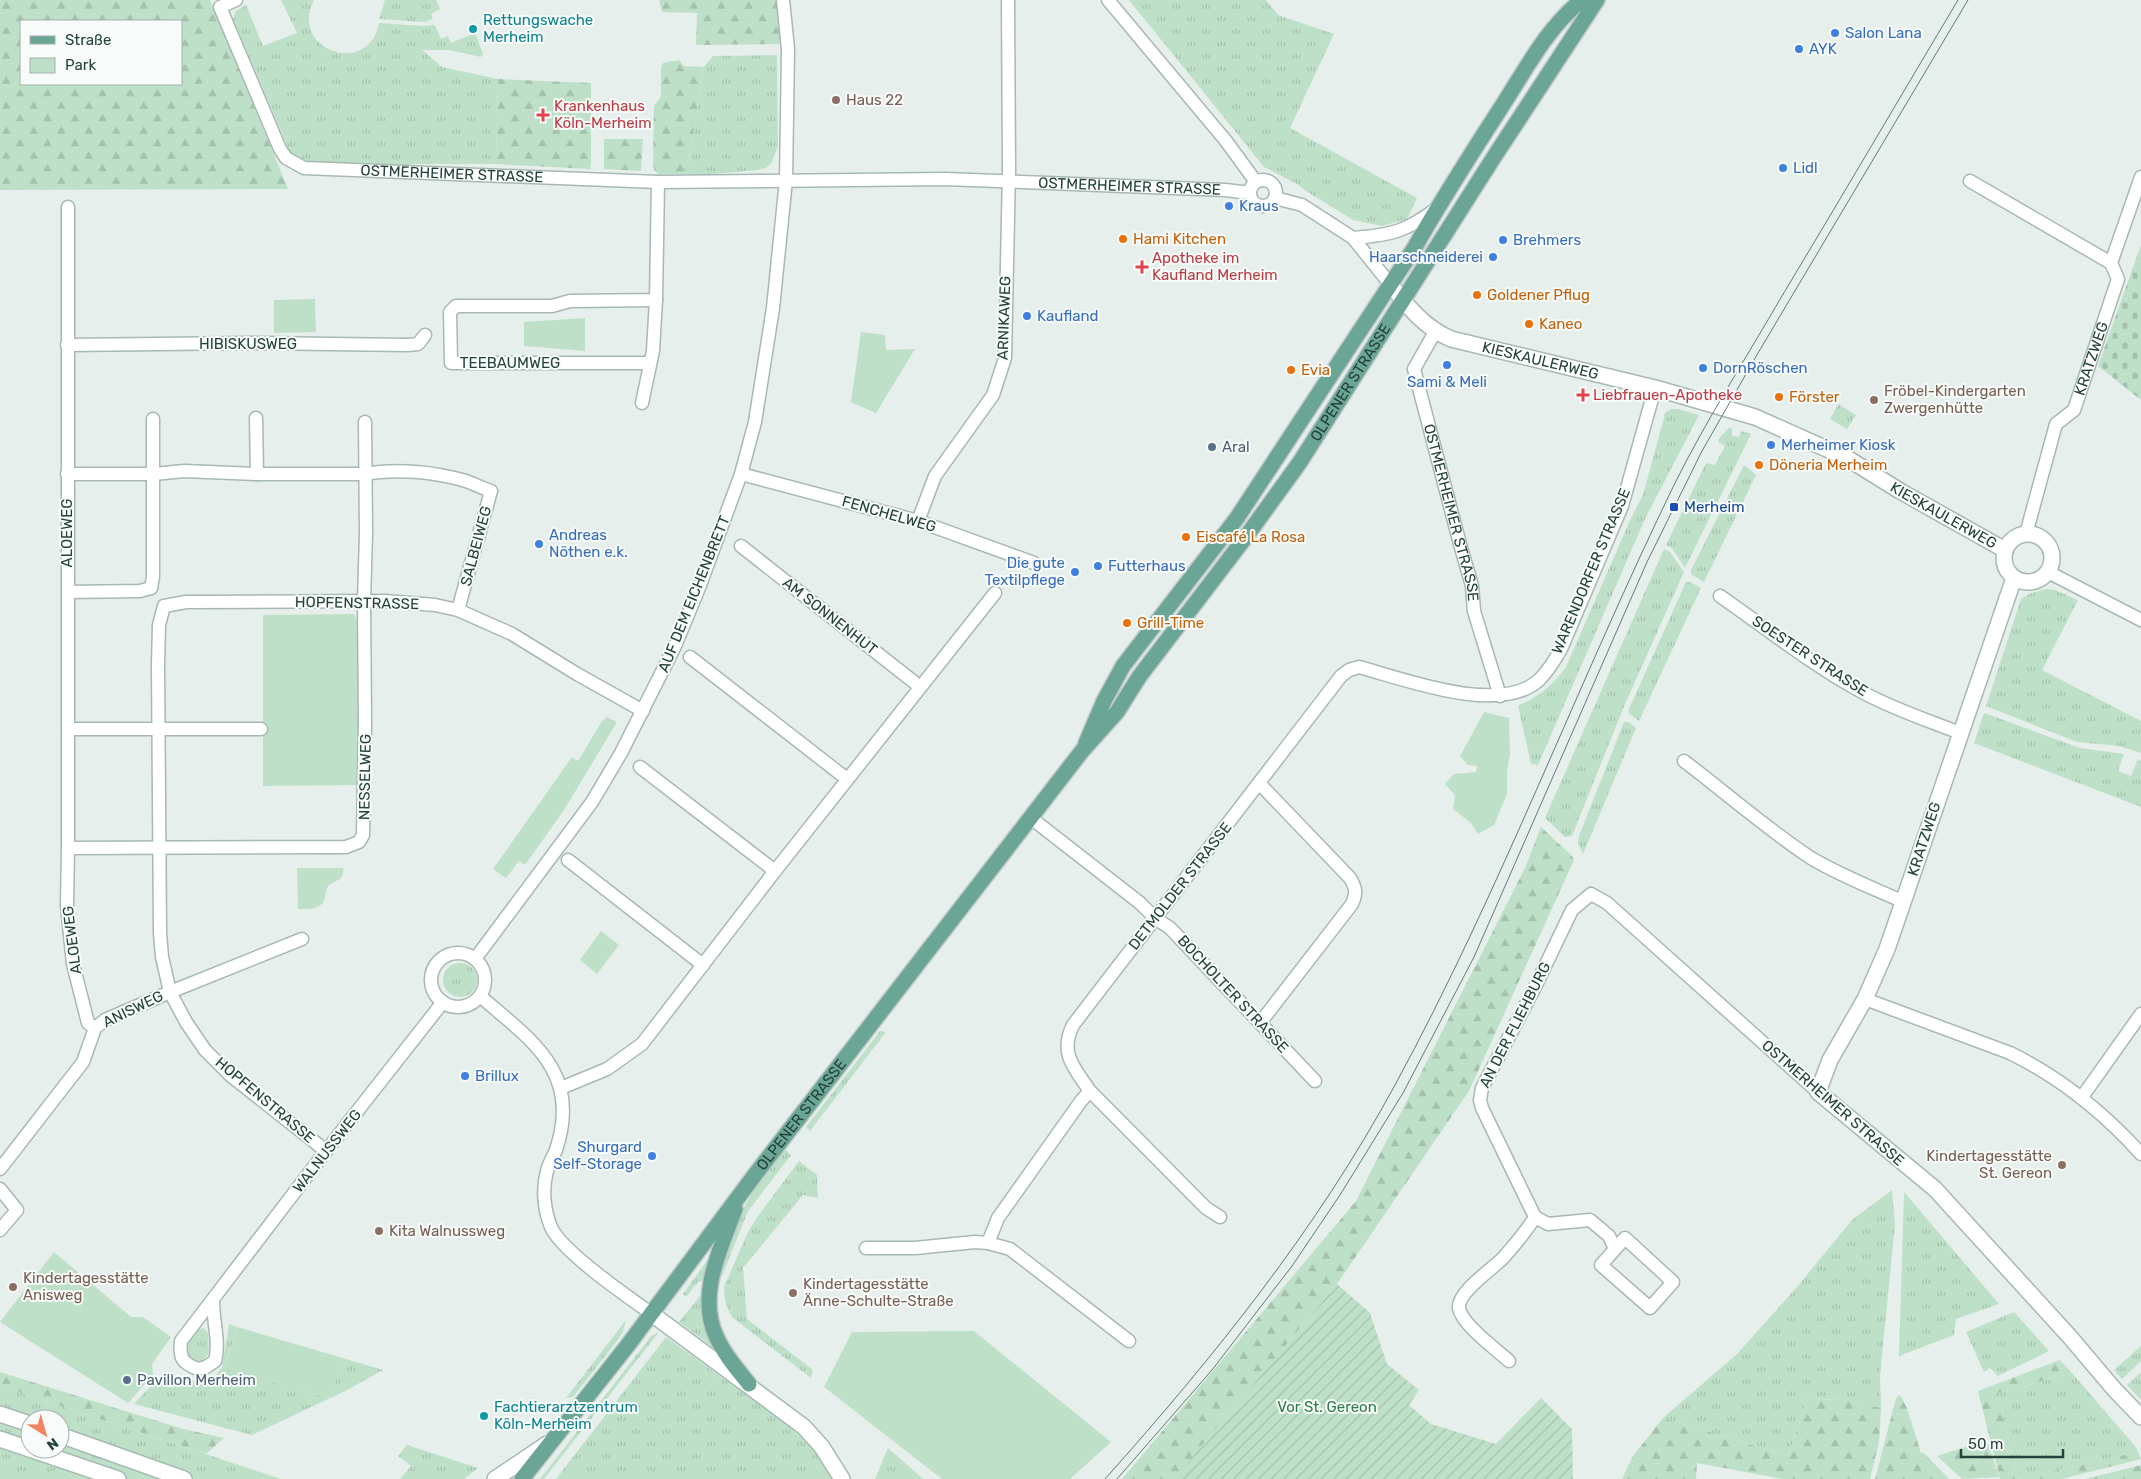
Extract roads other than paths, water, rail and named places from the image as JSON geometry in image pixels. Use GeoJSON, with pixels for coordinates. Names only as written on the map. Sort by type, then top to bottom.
{"type":"FeatureCollection","features":[{"type":"Feature","properties":{"kind":"main road","name":"OLPENER STRASSE"},"geometry":{"type":"LineString","coordinates":[[1082,751],[1104,701],[1123,666],[1237,518],[1416,247],[1436,209],[1540,47],[1571,9],[1582,0]]}},
{"type":"Feature","properties":{"kind":"main road","name":"OLPENER STRASSE"},"geometry":{"type":"LineString","coordinates":[[522,1479],[555,1440],[652,1314],[740,1196],[1082,751],[1117,712],[1140,677],[1277,495],[1597,0]]}},
{"type":"Feature","properties":{"kind":"main road"},"geometry":{"type":"LineString","coordinates":[[1123,666],[1120,677],[1124,682],[1131,683],[1140,677]]}},
{"type":"Feature","properties":{"kind":"main road"},"geometry":{"type":"LineString","coordinates":[[740,1196],[711,1278],[710,1304],[715,1334],[723,1349],[749,1384]]}},
{"type":"Feature","properties":{"kind":"street","name":"OSTMERHEIMER STRASSE"},"geometry":{"type":"LineString","coordinates":[[236,0],[218,3],[280,149],[286,158],[295,165],[304,168],[658,182],[945,179],[1225,190],[1253,187]]}},
{"type":"Feature","properties":{"kind":"street"},"geometry":{"type":"LineString","coordinates":[[783,0],[788,49],[786,180]]}},
{"type":"Feature","properties":{"kind":"street"},"geometry":{"type":"LineString","coordinates":[[1007,182],[1009,150],[1008,0]]}},
{"type":"Feature","properties":{"kind":"street"},"geometry":{"type":"LineString","coordinates":[[1108,0],[1226,141],[1253,187],[1252,200],[1262,206],[1270,204],[1276,198],[1276,190],[1272,183],[1264,180],[1253,187]]}},
{"type":"Feature","properties":{"kind":"street","name":"KRATZWEG"},"geometry":{"type":"LineString","coordinates":[[2026,534],[2056,424],[2074,410],[2118,279],[2111,264],[2141,178]]}},
{"type":"Feature","properties":{"kind":"street","name":"AUF DEM EICHENBRETT"},"geometry":{"type":"LineString","coordinates":[[475,958],[592,802],[643,711],[675,646],[696,597],[741,474],[755,422],[773,308],[786,180]]}},
{"type":"Feature","properties":{"kind":"street"},"geometry":{"type":"LineString","coordinates":[[1970,181],[2111,264]]}},
{"type":"Feature","properties":{"kind":"street"},"geometry":{"type":"LineString","coordinates":[[642,403],[653,351],[658,182]]}},
{"type":"Feature","properties":{"kind":"street","name":"ARNIKAWEG"},"geometry":{"type":"LineString","coordinates":[[918,521],[935,476],[988,404],[999,381],[1005,358],[1007,182]]}},
{"type":"Feature","properties":{"kind":"street"},"geometry":{"type":"LineString","coordinates":[[1276,198],[1302,205],[1353,238],[1390,284]]}},
{"type":"Feature","properties":{"kind":"street"},"geometry":{"type":"LineString","coordinates":[[67,346],[68,207]]}},
{"type":"Feature","properties":{"kind":"street"},"geometry":{"type":"LineString","coordinates":[[1353,238],[1380,236],[1404,230],[1414,226],[1436,209]]}},
{"type":"Feature","properties":{"kind":"street","name":"KIESKAULERWEG"},"geometry":{"type":"LineString","coordinates":[[1390,284],[1416,316],[1435,332],[1451,339],[1654,388],[1755,417],[1847,458],[1900,491],[2005,550]]}},
{"type":"Feature","properties":{"kind":"street","name":"TEEBAUMWEG"},"geometry":{"type":"LineString","coordinates":[[650,363],[451,363],[450,312],[456,306],[552,306],[570,301],[656,300]]}},
{"type":"Feature","properties":{"kind":"street","name":"OSTMERHEIMER STRASSE"},"geometry":{"type":"LineString","coordinates":[[1435,332],[1414,369],[1472,586],[1474,611],[1500,696]]}},
{"type":"Feature","properties":{"kind":"street","name":"HIBISKUSWEG"},"geometry":{"type":"LineString","coordinates":[[67,346],[218,343],[408,345],[418,344],[425,335]]}},
{"type":"Feature","properties":{"kind":"street","name":"ALOEWEG"},"geometry":{"type":"LineString","coordinates":[[67,346],[67,906],[73,964],[88,1023],[95,1028]]}},
{"type":"Feature","properties":{"kind":"street","name":"WARENDORFER STRASSE"},"geometry":{"type":"LineString","coordinates":[[1500,696],[1528,687],[1538,680],[1551,666],[1561,649],[1622,506],[1654,388]]}},
{"type":"Feature","properties":{"kind":"street"},"geometry":{"type":"LineString","coordinates":[[256,418],[257,474]]}},
{"type":"Feature","properties":{"kind":"street"},"geometry":{"type":"LineString","coordinates":[[153,419],[153,577],[151,588],[164,606]]}},
{"type":"Feature","properties":{"kind":"street"},"geometry":{"type":"LineString","coordinates":[[364,601],[365,422]]}},
{"type":"Feature","properties":{"kind":"street","name":"SALBEIWEG"},"geometry":{"type":"LineString","coordinates":[[154,474],[184,471],[257,474],[365,474],[381,471],[426,474],[467,481],[491,491],[458,610]]}},
{"type":"Feature","properties":{"kind":"street"},"geometry":{"type":"LineString","coordinates":[[67,474],[154,474]]}},
{"type":"Feature","properties":{"kind":"street","name":"FENCHELWEG"},"geometry":{"type":"LineString","coordinates":[[741,474],[918,521],[1034,563]]}},
{"type":"Feature","properties":{"kind":"street"},"geometry":{"type":"LineString","coordinates":[[2014,578],[2021,582],[2036,581],[2048,572],[2052,556],[2046,542],[2036,536],[2026,534]]}},
{"type":"Feature","properties":{"kind":"street","name":"KIESKAULERWEG"},"geometry":{"type":"LineString","coordinates":[[2014,578],[2004,563],[2005,550],[2010,542],[2026,534]]}},
{"type":"Feature","properties":{"kind":"street","name":"AM SONNENHUT"},"geometry":{"type":"LineString","coordinates":[[740,546],[919,686]]}},
{"type":"Feature","properties":{"kind":"street"},"geometry":{"type":"LineString","coordinates":[[2048,572],[2141,620]]}},
{"type":"Feature","properties":{"kind":"street","name":"KRATZWEG"},"geometry":{"type":"LineString","coordinates":[[1818,1092],[1830,1060],[1865,999],[1887,949],[2014,578]]}},
{"type":"Feature","properties":{"kind":"street"},"geometry":{"type":"LineString","coordinates":[[68,592],[140,591],[151,588]]}},
{"type":"Feature","properties":{"kind":"street"},"geometry":{"type":"LineString","coordinates":[[561,1088],[607,1069],[642,1044],[919,686],[995,593]]}},
{"type":"Feature","properties":{"kind":"street","name":"SOESTER STRASSE"},"geometry":{"type":"LineString","coordinates":[[1720,596],[1862,692],[1891,706],[1960,733]]}},
{"type":"Feature","properties":{"kind":"street","name":"HOPFENSTRASSE"},"geometry":{"type":"LineString","coordinates":[[326,1151],[230,1076],[200,1043],[170,992],[162,957],[160,933],[159,625],[164,606],[186,602],[364,601],[410,603],[458,610],[512,634],[577,674],[643,711]]}},
{"type":"Feature","properties":{"kind":"street","name":"NESSELWEG"},"geometry":{"type":"LineString","coordinates":[[160,846],[346,847],[359,842],[364,828],[364,601]]}},
{"type":"Feature","properties":{"kind":"street"},"geometry":{"type":"LineString","coordinates":[[690,657],[848,779]]}},
{"type":"Feature","properties":{"kind":"street","name":"DETMOLDER STRASSE"},"geometry":{"type":"LineString","coordinates":[[1220,1217],[1206,1208],[1090,1091],[1074,1069],[1067,1053],[1067,1037],[1073,1024],[1341,676],[1349,670],[1359,667],[1467,695],[1500,696]]}},
{"type":"Feature","properties":{"kind":"street"},"geometry":{"type":"LineString","coordinates":[[68,729],[261,729]]}},
{"type":"Feature","properties":{"kind":"street"},"geometry":{"type":"LineString","coordinates":[[1684,761],[1779,835],[1812,858],[1854,881],[1904,902]]}},
{"type":"Feature","properties":{"kind":"street"},"geometry":{"type":"LineString","coordinates":[[640,767],[775,871]]}},
{"type":"Feature","properties":{"kind":"street"},"geometry":{"type":"LineString","coordinates":[[1259,783],[1356,886],[1356,896],[1352,904],[1260,1023]]}},
{"type":"Feature","properties":{"kind":"street","name":"BOCHOLTER STRASSE"},"geometry":{"type":"LineString","coordinates":[[1031,818],[1170,928],[1315,1081]]}},
{"type":"Feature","properties":{"kind":"street"},"geometry":{"type":"LineString","coordinates":[[68,848],[160,846]]}},
{"type":"Feature","properties":{"kind":"street"},"geometry":{"type":"LineString","coordinates":[[568,860],[703,965]]}},
{"type":"Feature","properties":{"kind":"street","name":"OSTMERHEIMER STRASSE"},"geometry":{"type":"LineString","coordinates":[[1591,894],[1607,903],[1818,1092],[1935,1189],[2070,1337],[2114,1389],[2141,1416]]}},
{"type":"Feature","properties":{"kind":"street","name":"AN DER FLIEHBURG"},"geometry":{"type":"LineString","coordinates":[[1535,1217],[1482,1108],[1482,1088],[1536,985],[1572,910],[1591,894]]}},
{"type":"Feature","properties":{"kind":"street","name":"ANISWEG"},"geometry":{"type":"LineString","coordinates":[[0,1169],[83,1062],[95,1028],[112,1016],[302,939]]}},
{"type":"Feature","properties":{"kind":"street"},"geometry":{"type":"LineString","coordinates":[[455,953],[466,954],[475,958],[482,966],[485,976],[485,987],[480,996],[467,1006],[450,1006],[443,1002],[433,988],[433,971],[437,964],[445,957],[455,953]]}},
{"type":"Feature","properties":{"kind":"street"},"geometry":{"type":"LineString","coordinates":[[480,996],[540,1049],[561,1088],[564,1104],[562,1126],[547,1170],[544,1192],[552,1228],[570,1250],[652,1314],[749,1384],[814,1436],[831,1459],[842,1479]]}},
{"type":"Feature","properties":{"kind":"street"},"geometry":{"type":"LineString","coordinates":[[1865,999],[2010,1053],[2049,1074],[2082,1097],[2141,1154]]}},
{"type":"Feature","properties":{"kind":"street","name":"WALNUSSWEG"},"geometry":{"type":"LineString","coordinates":[[213,1301],[213,1324],[217,1352],[215,1361],[206,1367],[198,1369],[182,1360],[179,1353],[181,1341],[443,1002]]}},
{"type":"Feature","properties":{"kind":"street"},"geometry":{"type":"LineString","coordinates":[[2082,1097],[2141,1014]]}},
{"type":"Feature","properties":{"kind":"street"},"geometry":{"type":"LineString","coordinates":[[988,1243],[998,1218],[1081,1100],[1090,1091]]}},
{"type":"Feature","properties":{"kind":"street"},"geometry":{"type":"LineString","coordinates":[[0,1189],[17,1210],[0,1230]]}},
{"type":"Feature","properties":{"kind":"street"},"geometry":{"type":"LineString","coordinates":[[1509,1361],[1467,1323],[1459,1308],[1461,1298],[1490,1268],[1502,1259],[1527,1230],[1535,1217],[1548,1224],[1590,1220],[1609,1236],[1615,1249]]}},
{"type":"Feature","properties":{"kind":"street"},"geometry":{"type":"LineString","coordinates":[[1625,1238],[1673,1282],[1650,1308],[1601,1265],[1615,1249],[1625,1238]]}},
{"type":"Feature","properties":{"kind":"street"},"geometry":{"type":"LineString","coordinates":[[866,1248],[988,1243],[1010,1249],[1129,1342]]}},
{"type":"Feature","properties":{"kind":"street"},"geometry":{"type":"LineString","coordinates":[[0,1414],[20,1421]]}},
{"type":"Feature","properties":{"kind":"street"},"geometry":{"type":"LineString","coordinates":[[70,1439],[184,1479]]}},
{"type":"Feature","properties":{"kind":"street"},"geometry":{"type":"LineString","coordinates":[[0,1440],[118,1479]]}},
{"type":"Feature","properties":{"kind":"street"},"geometry":{"type":"LineString","coordinates":[[495,1479],[555,1440]]}},
{"type":"Feature","properties":{"kind":"tram line"},"geometry":{"type":"LineString","coordinates":[[1105,1479],[1146,1433],[1262,1290],[1298,1241],[1365,1138],[1395,1085],[1470,937],[1639,558],[1687,459],[1958,0]]}},
{"type":"Feature","properties":{"kind":"tram line"},"geometry":{"type":"LineString","coordinates":[[1117,1479],[1212,1370],[1292,1266],[1340,1195],[1403,1093],[1474,957],[1647,562],[1702,451],[1758,353],[1968,0]]}},
{"type":"Feature","properties":{"kind":"place","name":"Rettungswache Merheim"},"geometry":{"type":"Point","coordinates":[473,29]}},
{"type":"Feature","properties":{"kind":"place","name":"Salon Lana"},"geometry":{"type":"Point","coordinates":[1835,33]}},
{"type":"Feature","properties":{"kind":"place","name":"AYK"},"geometry":{"type":"Point","coordinates":[1799,49]}},
{"type":"Feature","properties":{"kind":"place","name":"Haus 22"},"geometry":{"type":"Point","coordinates":[836,100]}},
{"type":"Feature","properties":{"kind":"place","name":"Krankenhaus Köln-Merheim"},"geometry":{"type":"Point","coordinates":[543,115]}},
{"type":"Feature","properties":{"kind":"place","name":"Lidl"},"geometry":{"type":"Point","coordinates":[1783,168]}},
{"type":"Feature","properties":{"kind":"place","name":"Kraus"},"geometry":{"type":"Point","coordinates":[1229,206]}},
{"type":"Feature","properties":{"kind":"place","name":"Hami Kitchen"},"geometry":{"type":"Point","coordinates":[1123,239]}},
{"type":"Feature","properties":{"kind":"place","name":"Brehmers"},"geometry":{"type":"Point","coordinates":[1503,240]}},
{"type":"Feature","properties":{"kind":"place","name":"Haarschneiderei"},"geometry":{"type":"Point","coordinates":[1493,257]}},
{"type":"Feature","properties":{"kind":"place","name":"Apotheke im Kaufland Merheim"},"geometry":{"type":"Point","coordinates":[1142,267]}},
{"type":"Feature","properties":{"kind":"place","name":"Goldener Pflug"},"geometry":{"type":"Point","coordinates":[1477,295]}},
{"type":"Feature","properties":{"kind":"place","name":"Kaufland"},"geometry":{"type":"Point","coordinates":[1027,316]}},
{"type":"Feature","properties":{"kind":"place","name":"Kaneo"},"geometry":{"type":"Point","coordinates":[1529,324]}},
{"type":"Feature","properties":{"kind":"place","name":"Sami & Meli"},"geometry":{"type":"Point","coordinates":[1447,365]}},
{"type":"Feature","properties":{"kind":"place","name":"DornRöschen"},"geometry":{"type":"Point","coordinates":[1703,368]}},
{"type":"Feature","properties":{"kind":"place","name":"Evia"},"geometry":{"type":"Point","coordinates":[1291,370]}},
{"type":"Feature","properties":{"kind":"place","name":"Liebfrauen-Apotheke"},"geometry":{"type":"Point","coordinates":[1583,395]}},
{"type":"Feature","properties":{"kind":"place","name":"Förster"},"geometry":{"type":"Point","coordinates":[1779,397]}},
{"type":"Feature","properties":{"kind":"place","name":"Fröbel-Kindergarten Zwergenhütte"},"geometry":{"type":"Point","coordinates":[1874,400]}},
{"type":"Feature","properties":{"kind":"place","name":"Merheimer Kiosk"},"geometry":{"type":"Point","coordinates":[1771,445]}},
{"type":"Feature","properties":{"kind":"place","name":"Aral"},"geometry":{"type":"Point","coordinates":[1212,447]}},
{"type":"Feature","properties":{"kind":"place","name":"Döneria Merheim"},"geometry":{"type":"Point","coordinates":[1759,465]}},
{"type":"Feature","properties":{"kind":"place","name":"Merheim"},"geometry":{"type":"Point","coordinates":[1674,507]}},
{"type":"Feature","properties":{"kind":"place","name":"Eiscafé La Rosa"},"geometry":{"type":"Point","coordinates":[1186,537]}},
{"type":"Feature","properties":{"kind":"place","name":"Andreas Nöthen e.k."},"geometry":{"type":"Point","coordinates":[539,544]}},
{"type":"Feature","properties":{"kind":"place","name":"Futterhaus"},"geometry":{"type":"Point","coordinates":[1098,566]}},
{"type":"Feature","properties":{"kind":"place","name":"Die gute Textilpflege"},"geometry":{"type":"Point","coordinates":[1075,572]}},
{"type":"Feature","properties":{"kind":"place","name":"Grill-Time"},"geometry":{"type":"Point","coordinates":[1127,623]}},
{"type":"Feature","properties":{"kind":"place","name":"Brillux"},"geometry":{"type":"Point","coordinates":[465,1076]}},
{"type":"Feature","properties":{"kind":"place","name":"Shurgard Self-Storage"},"geometry":{"type":"Point","coordinates":[652,1156]}},
{"type":"Feature","properties":{"kind":"place","name":"Kindertagesstätte St. Gereon"},"geometry":{"type":"Point","coordinates":[2062,1165]}},
{"type":"Feature","properties":{"kind":"place","name":"Kita Walnussweg"},"geometry":{"type":"Point","coordinates":[379,1231]}},
{"type":"Feature","properties":{"kind":"place","name":"Kindertagesstätte Anisweg"},"geometry":{"type":"Point","coordinates":[13,1287]}},
{"type":"Feature","properties":{"kind":"place","name":"Kindertagesstätte Änne-Schulte-Straße"},"geometry":{"type":"Point","coordinates":[793,1293]}},
{"type":"Feature","properties":{"kind":"place","name":"Pavillon Merheim"},"geometry":{"type":"Point","coordinates":[127,1380]}},
{"type":"Feature","properties":{"kind":"place","name":"Fachtierarztzentrum Köln-Merheim"},"geometry":{"type":"Point","coordinates":[484,1416]}},
{"type":"Feature","properties":{"kind":"park label","name":"Vor St. Gereon"},"geometry":{"type":"Point","coordinates":[1327,1407]}}]}
